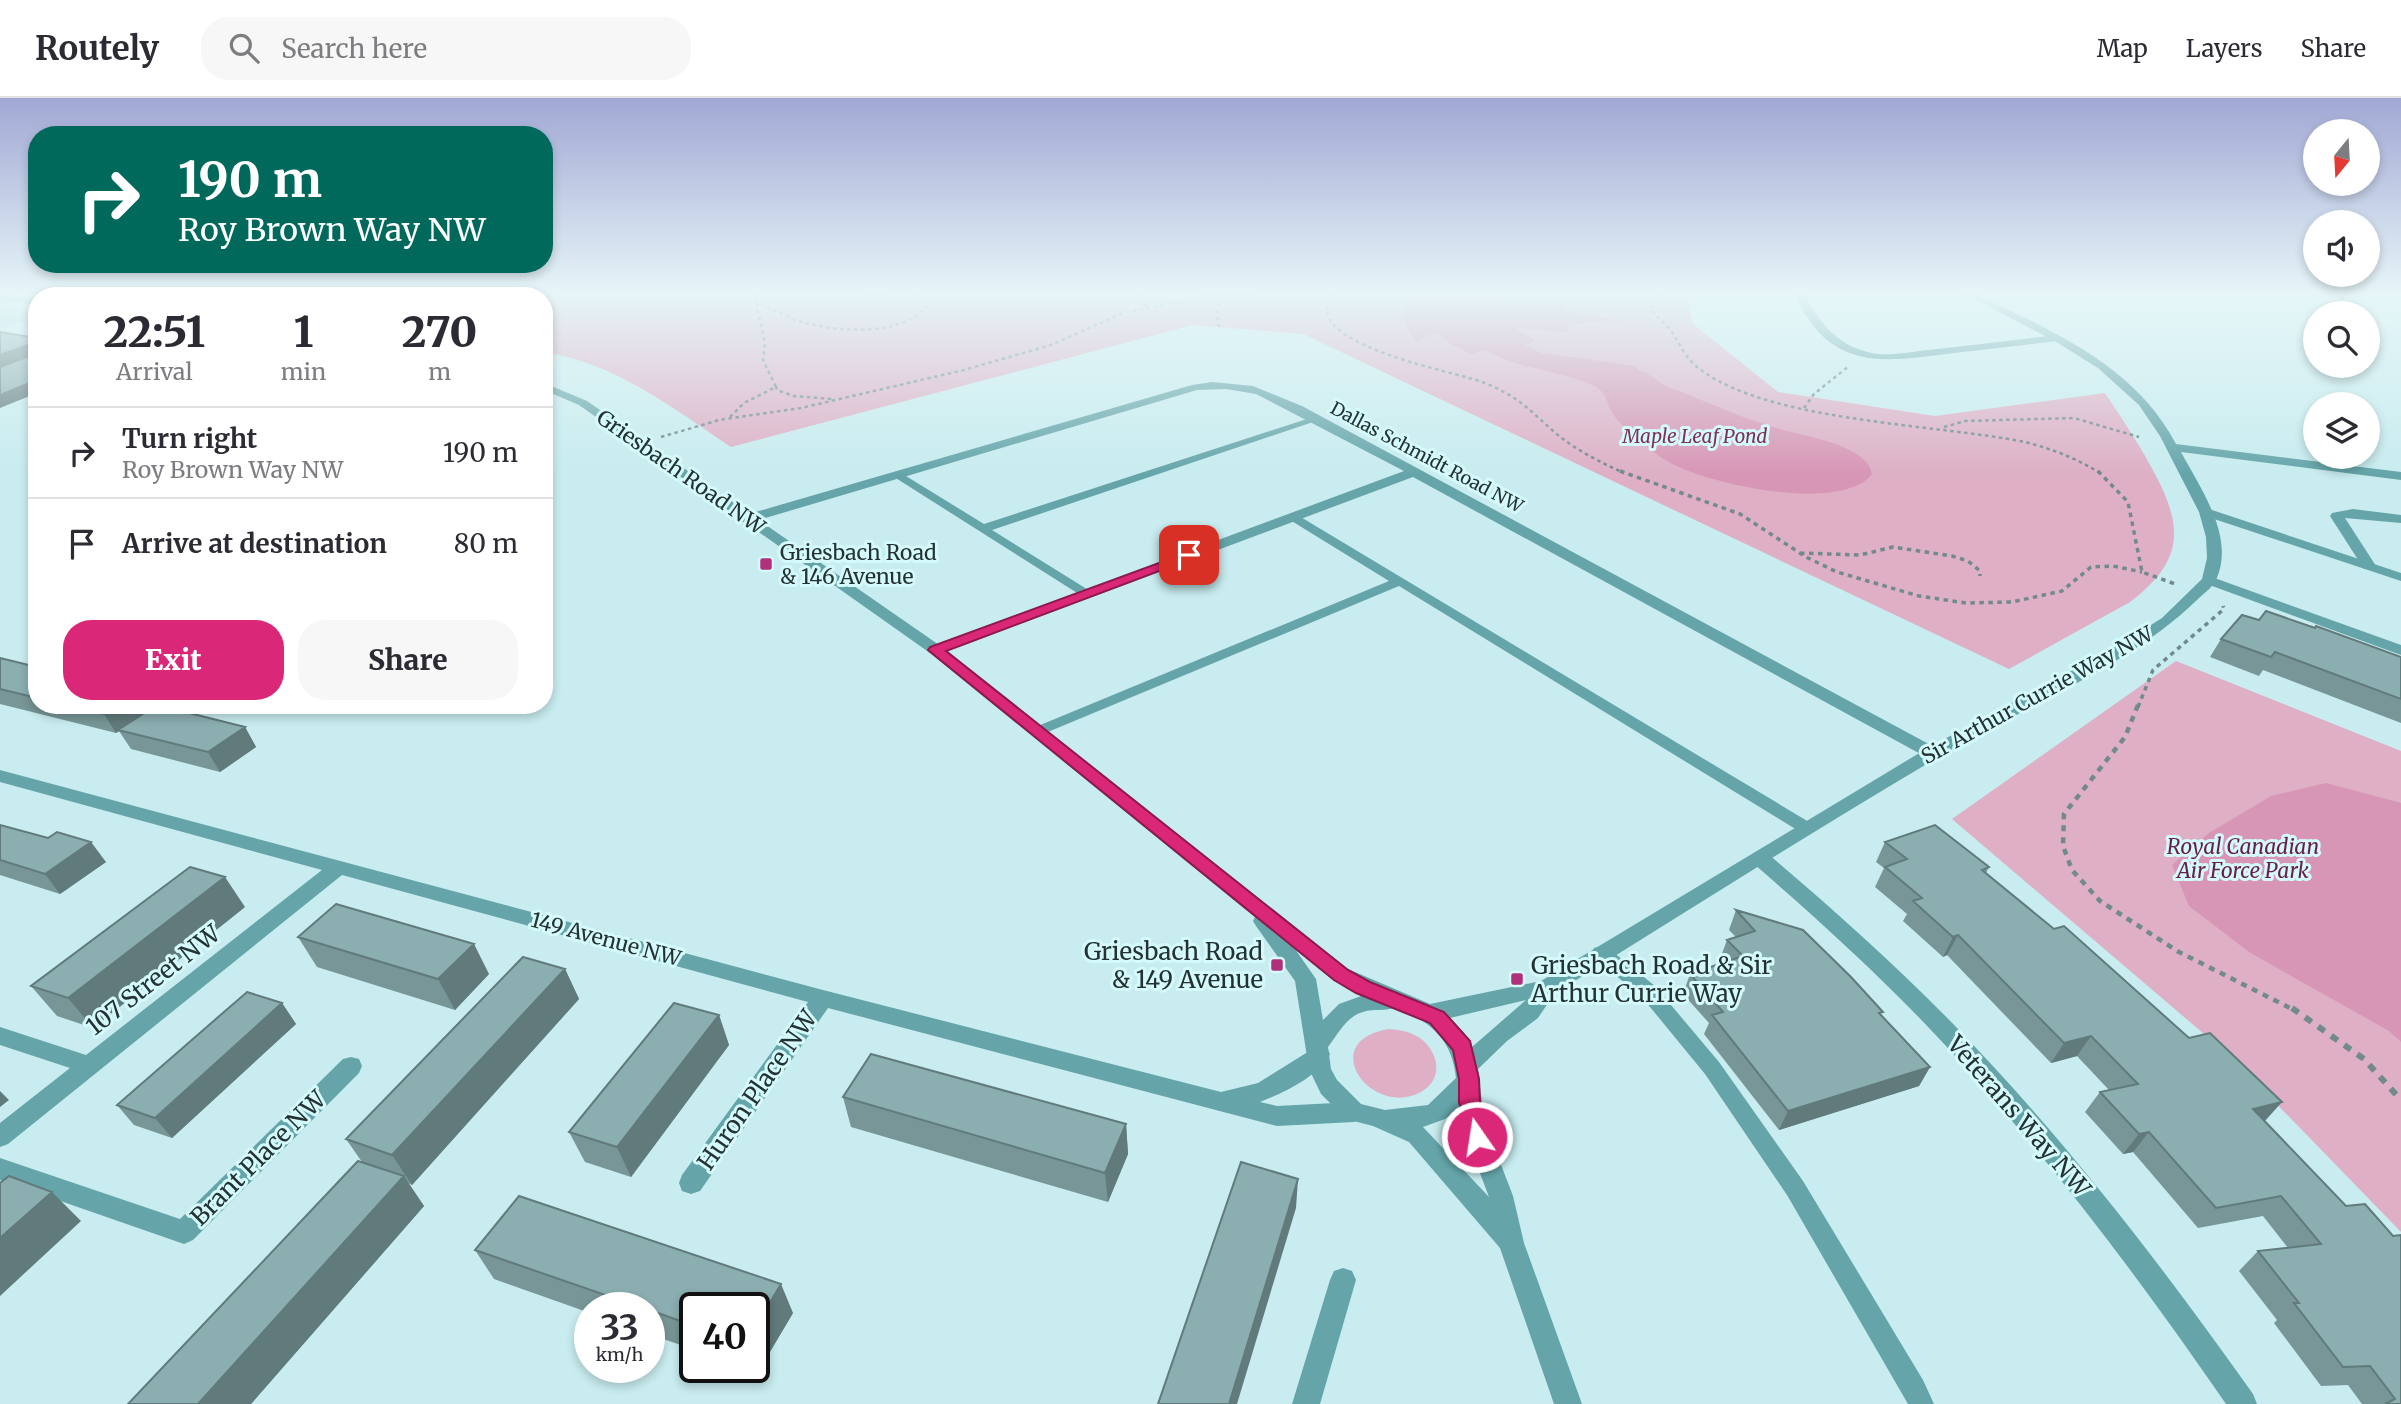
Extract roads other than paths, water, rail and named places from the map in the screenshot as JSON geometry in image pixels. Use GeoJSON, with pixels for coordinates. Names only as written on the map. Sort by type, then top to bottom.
{"type":"FeatureCollection","features":[{"type":"Feature","properties":{"kind":"street"},"geometry":{"type":"LineString","coordinates":[[1861,354],[1914,354]]}},
{"type":"Feature","properties":{"kind":"street"},"geometry":{"type":"LineString","coordinates":[[2083,354],[2126,385],[2169,442],[2206,512],[2213,537],[2214,558],[2209,580],[2401,650]]}},
{"type":"Feature","properties":{"kind":"street","name":"Dallas Schmidt Road NW"},"geometry":{"type":"LineString","coordinates":[[747,519],[1196,387],[1223,384],[1248,387],[1263,391],[1317,419],[1932,753]]}},
{"type":"Feature","properties":{"kind":"street","name":"Griesbach Road NW"},"geometry":{"type":"LineString","coordinates":[[553,390],[583,403],[936,650],[1341,975],[1363,988],[1437,1017],[1463,1047],[1473,1121],[1502,1200],[1510,1241],[1556,1363],[1568,1404]]}},
{"type":"Feature","properties":{"kind":"street"},"geometry":{"type":"LineString","coordinates":[[2169,442],[2303,453]]}},
{"type":"Feature","properties":{"kind":"street"},"geometry":{"type":"LineString","coordinates":[[2169,442],[2401,476]]}},
{"type":"Feature","properties":{"kind":"street"},"geometry":{"type":"LineString","coordinates":[[2380,462],[2401,464]]}},
{"type":"Feature","properties":{"kind":"street"},"geometry":{"type":"LineString","coordinates":[[936,650],[1414,472]]}},
{"type":"Feature","properties":{"kind":"street"},"geometry":{"type":"LineString","coordinates":[[2369,566],[2337,516],[2353,513],[2401,519]]}},
{"type":"Feature","properties":{"kind":"street","name":"Sir Arthur Currie Way NW"},"geometry":{"type":"LineString","coordinates":[[1366,1114],[1412,1120],[1436,1113],[1457,1096],[1468,1072],[1499,1035],[1530,1012],[1546,988],[1932,753],[2125,648],[2167,621],[2209,580]]}},
{"type":"Feature","properties":{"kind":"street","name":"149 Avenue NW"},"geometry":{"type":"LineString","coordinates":[[0,776],[823,998],[1277,1116],[1366,1114]]}},
{"type":"Feature","properties":{"kind":"street","name":"Veterans Way NW"},"geometry":{"type":"LineString","coordinates":[[1760,859],[1905,989],[1966,1052],[2102,1211],[2190,1328],[2242,1404]]}},
{"type":"Feature","properties":{"kind":"street","name":"107 Street NW"},"geometry":{"type":"LineString","coordinates":[[0,1137],[340,866]]}},
{"type":"Feature","properties":{"kind":"street","name":"Griesbach Road NW"},"geometry":{"type":"LineString","coordinates":[[1245,898],[1305,979],[1320,1069],[1329,1087],[1366,1114],[1417,1135],[1510,1241]]}},
{"type":"Feature","properties":{"kind":"street","name":"Sir Arthur Currie Way NW"},"geometry":{"type":"LineString","coordinates":[[1427,1013],[1460,1009],[1517,992],[1546,988]]}},
{"type":"Feature","properties":{"kind":"street","name":"Huron Place NW"},"geometry":{"type":"LineString","coordinates":[[691,1183],[823,998]]}},
{"type":"Feature","properties":{"kind":"street","name":"149 Avenue NW"},"geometry":{"type":"LineString","coordinates":[[1214,1100],[1246,1097],[1279,1084],[1318,1048],[1341,1013],[1364,1001],[1403,1002]]}},
{"type":"Feature","properties":{"kind":"street"},"geometry":{"type":"LineString","coordinates":[[0,1036],[87,1065]]}},
{"type":"Feature","properties":{"kind":"street","name":"Brant Place NW"},"geometry":{"type":"LineString","coordinates":[[0,1169],[184,1232],[351,1066]]}},
{"type":"Feature","properties":{"kind":"street"},"geometry":{"type":"LineString","coordinates":[[1306,1404],[1343,1280]]}},
{"type":"Feature","properties":{"kind":"lane"},"geometry":{"type":"LineString","coordinates":[[982,529],[1317,419]]}},
{"type":"Feature","properties":{"kind":"lane"},"geometry":{"type":"LineString","coordinates":[[897,475],[1085,594]]}},
{"type":"Feature","properties":{"kind":"lane"},"geometry":{"type":"LineString","coordinates":[[2206,512],[2401,577]]}},
{"type":"Feature","properties":{"kind":"lane"},"geometry":{"type":"LineString","coordinates":[[1294,517],[1808,829]]}},
{"type":"Feature","properties":{"kind":"lane"},"geometry":{"type":"LineString","coordinates":[[1038,732],[1401,581]]}},
{"type":"Feature","properties":{"kind":"lane"},"geometry":{"type":"LineString","coordinates":[[1601,953],[1648,991],[1712,1068],[1752,1124],[1795,1188],[1921,1404]]}},
{"type":"Feature","properties":{"kind":"water","name":"Maple Leaf Pond"},"geometry":{"type":"Polygon","coordinates":[[[1493,354],[1548,354],[1636,366],[1638,370],[1666,386],[1726,410],[1769,426],[1848,449],[1868,464],[1872,474],[1855,486],[1831,492],[1800,493],[1767,491],[1703,476],[1677,466],[1641,443],[1612,413],[1603,393],[1596,387],[1493,354]]]}},
{"type":"Feature","properties":{"kind":"water"},"geometry":{"type":"Polygon","coordinates":[[[2326,783],[2401,803],[2401,1042],[2389,1031],[2249,952],[2189,906],[2172,865],[2209,833],[2271,796],[2326,783]]]}},
{"type":"Feature","properties":{"kind":"place","name":"Griesbach Road & 146 Avenue"},"geometry":{"type":"Point","coordinates":[766,564]}},
{"type":"Feature","properties":{"kind":"place","name":"Griesbach Road & 149 Avenue"},"geometry":{"type":"Point","coordinates":[1277,965]}},
{"type":"Feature","properties":{"kind":"place","name":"Griesbach Road & Sir Arthur Currie Way"},"geometry":{"type":"Point","coordinates":[1517,979]}},
{"type":"Feature","properties":{"kind":"park label","name":"Royal Canadian Air Force Park"},"geometry":{"type":"Point","coordinates":[2243,858]}}]}
